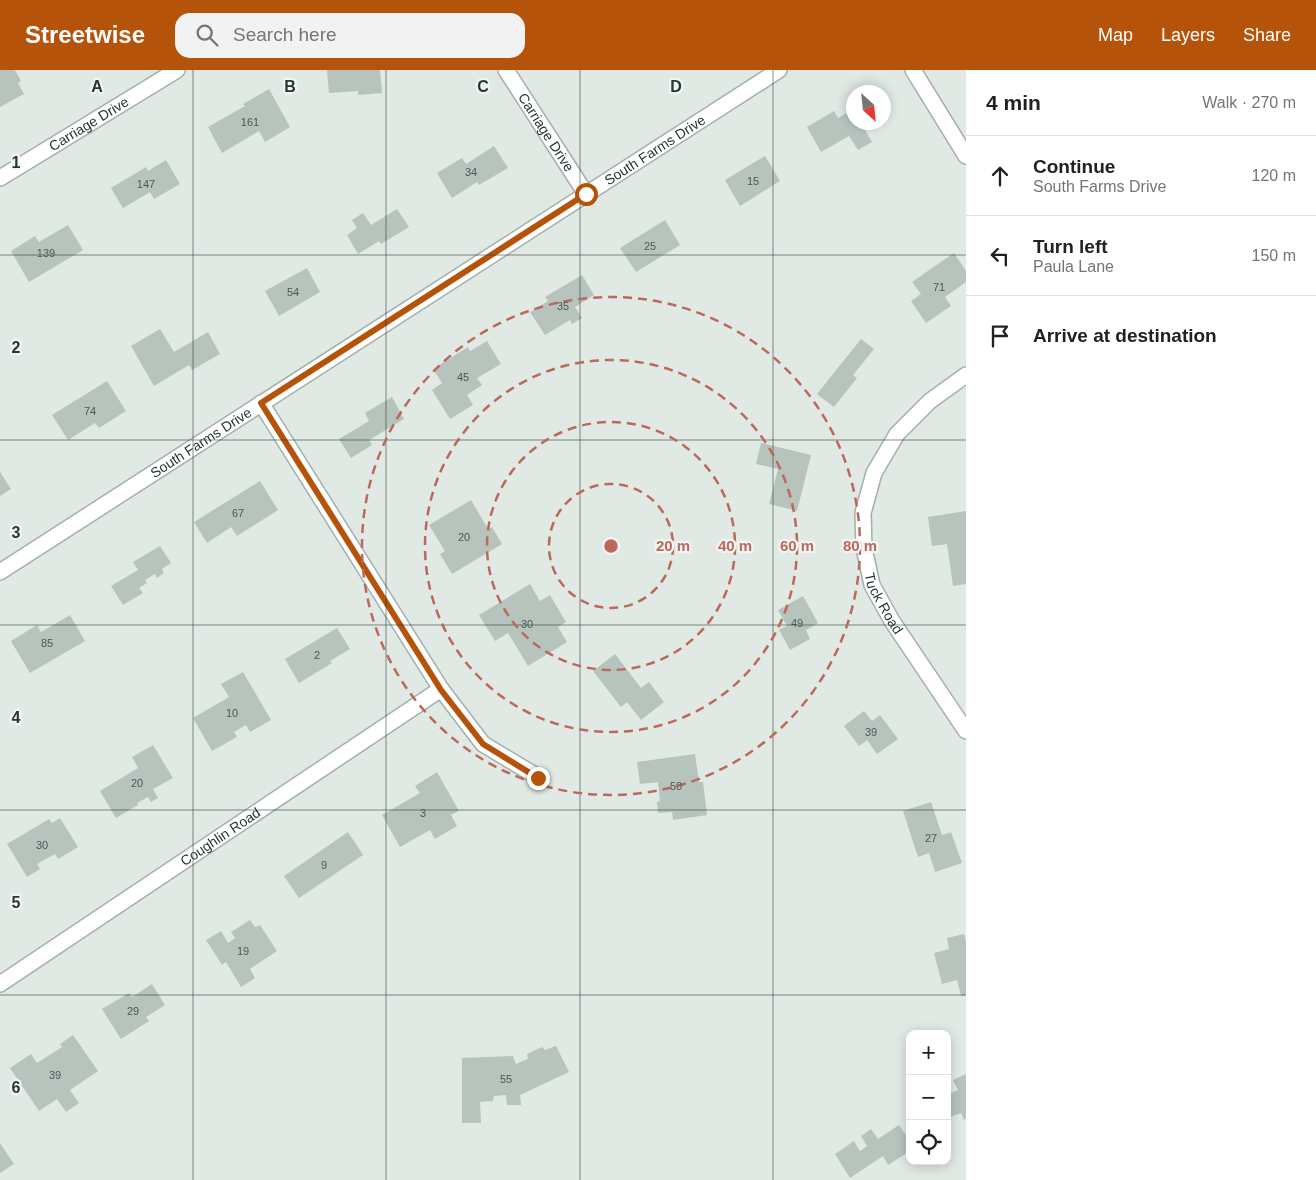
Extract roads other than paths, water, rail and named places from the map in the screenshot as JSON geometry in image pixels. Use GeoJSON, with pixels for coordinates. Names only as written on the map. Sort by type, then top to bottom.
{"type":"FeatureCollection","features":[{"type":"Feature","properties":{"kind":"street","name":"Carriage Drive"},"geometry":{"type":"LineString","coordinates":[[0,178],[177,70]]}},
{"type":"Feature","properties":{"kind":"street","name":"Carriage Drive"},"geometry":{"type":"LineString","coordinates":[[506,70],[586,194]]}},
{"type":"Feature","properties":{"kind":"street","name":"South Farms Drive"},"geometry":{"type":"LineString","coordinates":[[0,572],[780,70]]}},
{"type":"Feature","properties":{"kind":"street"},"geometry":{"type":"LineString","coordinates":[[913,70],[966,156]]}},
{"type":"Feature","properties":{"kind":"street","name":"Tuck Road"},"geometry":{"type":"LineString","coordinates":[[966,375],[930,400],[897,434],[874,473],[863,513],[864,548],[872,585],[892,621],[966,731]]}},
{"type":"Feature","properties":{"kind":"street"},"geometry":{"type":"LineString","coordinates":[[261,403],[441,690],[483,744],[538,778]]}},
{"type":"Feature","properties":{"kind":"street","name":"Coughlin Road"},"geometry":{"type":"LineString","coordinates":[[0,984],[441,690]]}}]}
